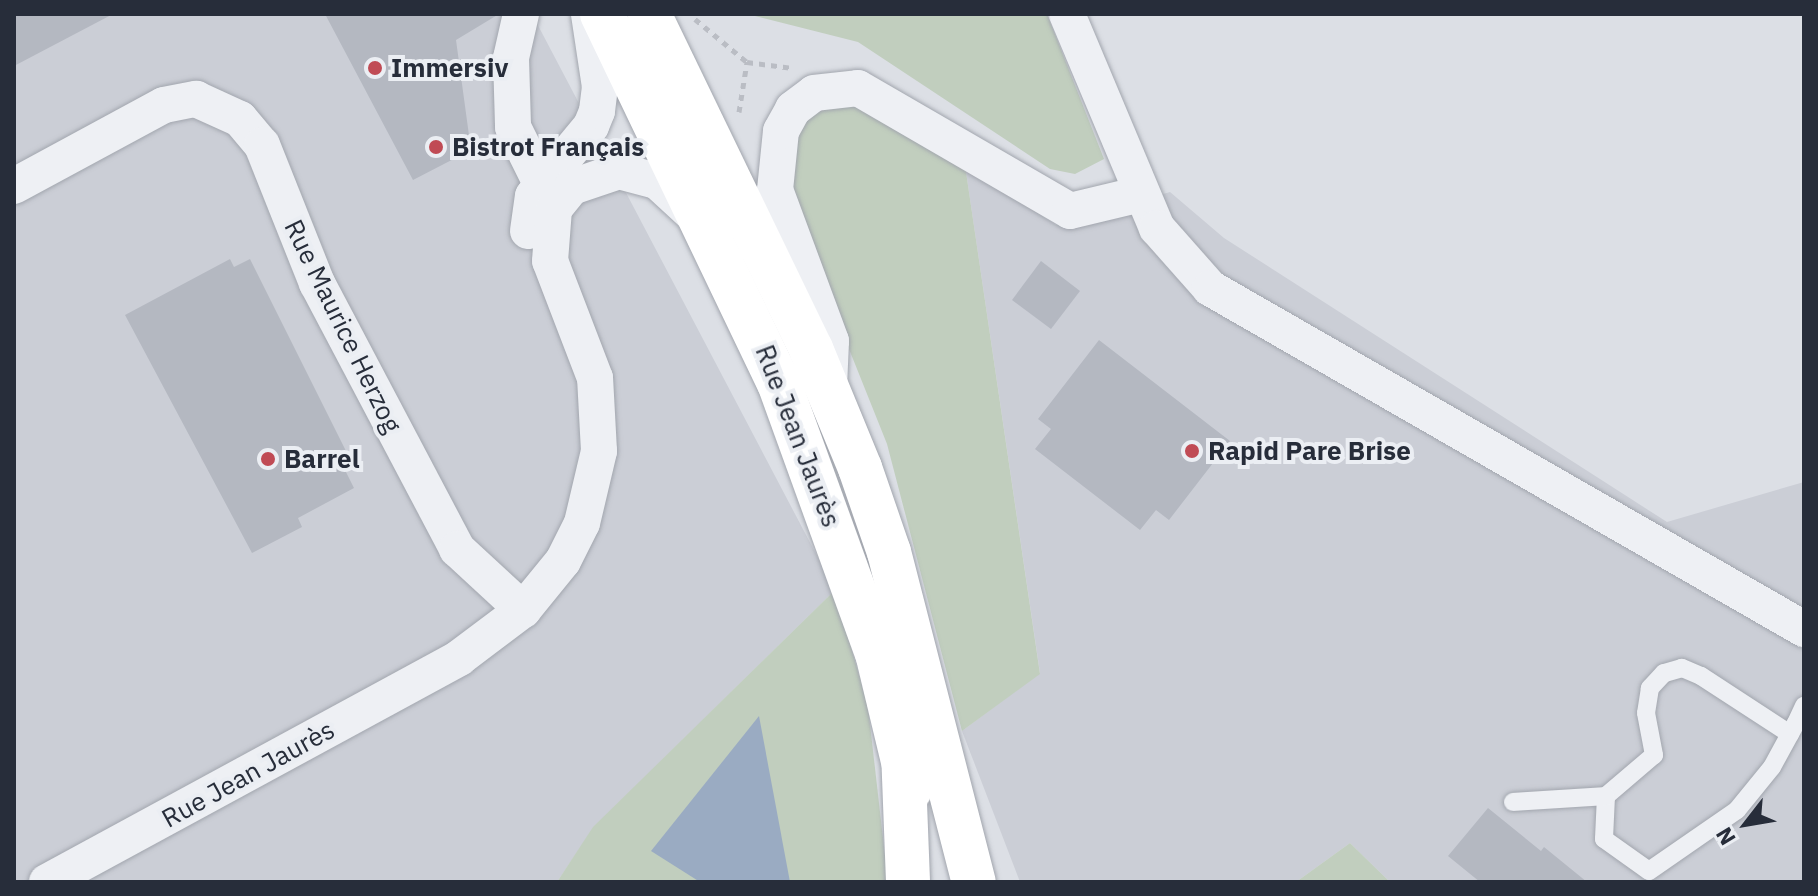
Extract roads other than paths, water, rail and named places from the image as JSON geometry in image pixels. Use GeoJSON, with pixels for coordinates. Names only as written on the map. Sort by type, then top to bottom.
{"type":"FeatureCollection","features":[{"type":"Feature","properties":{"kind":"main road","name":"Rue Jean Jaurès"},"geometry":{"type":"LineString","coordinates":[[602,14],[709,232],[811,465],[877,653],[903,751],[927,882]]}},
{"type":"Feature","properties":{"kind":"main road","name":"Rue Jean Jaurès"},"geometry":{"type":"LineString","coordinates":[[649,14],[829,392],[889,552],[974,882]]}},
{"type":"Feature","properties":{"kind":"main road"},"geometry":{"type":"LineString","coordinates":[[903,751],[908,882]]}},
{"type":"Feature","properties":{"kind":"street"},"geometry":{"type":"LineString","coordinates":[[521,14],[511,58],[513,127],[547,196]]}},
{"type":"Feature","properties":{"kind":"street"},"geometry":{"type":"LineString","coordinates":[[547,196],[591,126],[597,111],[600,87],[589,14]]}},
{"type":"Feature","properties":{"kind":"street"},"geometry":{"type":"LineString","coordinates":[[1067,14],[1141,194],[1178,258],[1210,288],[1804,629]]}},
{"type":"Feature","properties":{"kind":"street"},"geometry":{"type":"LineString","coordinates":[[829,392],[831,341],[775,190],[781,131],[793,109],[814,93],[858,88],[1070,211],[1141,194]]}},
{"type":"Feature","properties":{"kind":"street","name":"Rue Maurice Herzog"},"geometry":{"type":"LineString","coordinates":[[14,186],[164,105],[196,99],[240,119],[262,145],[317,283],[457,549],[523,610]]}},
{"type":"Feature","properties":{"kind":"street"},"geometry":{"type":"LineString","coordinates":[[547,196],[619,171],[657,181],[709,232]]}},
{"type":"Feature","properties":{"kind":"street","name":"Rue Jean Jaurès"},"geometry":{"type":"LineString","coordinates":[[47,882],[459,658],[523,610],[572,544],[597,464],[597,389],[563,299],[547,240],[547,196]]}},
{"type":"Feature","properties":{"kind":"lane"},"geometry":{"type":"LineString","coordinates":[[1513,802],[1606,796],[1654,755],[1646,713],[1650,688],[1664,673],[1682,668],[1701,676],[1790,734]]}},
{"type":"Feature","properties":{"kind":"lane"},"geometry":{"type":"LineString","coordinates":[[1606,796],[1604,839],[1649,871],[1737,810],[1790,734],[1804,706]]}},
{"type":"Feature","properties":{"kind":"water"},"geometry":{"type":"Polygon","coordinates":[[[759,716],[790,882],[700,882],[651,851],[759,716]]]}},
{"type":"Feature","properties":{"kind":"place","name":"Immersiv"},"geometry":{"type":"Point","coordinates":[375,68]}},
{"type":"Feature","properties":{"kind":"place","name":"Bistrot Français"},"geometry":{"type":"Point","coordinates":[436,147]}},
{"type":"Feature","properties":{"kind":"place","name":"Rapid Pare Brise"},"geometry":{"type":"Point","coordinates":[1192,451]}},
{"type":"Feature","properties":{"kind":"place","name":"Barrel"},"geometry":{"type":"Point","coordinates":[268,459]}}]}
